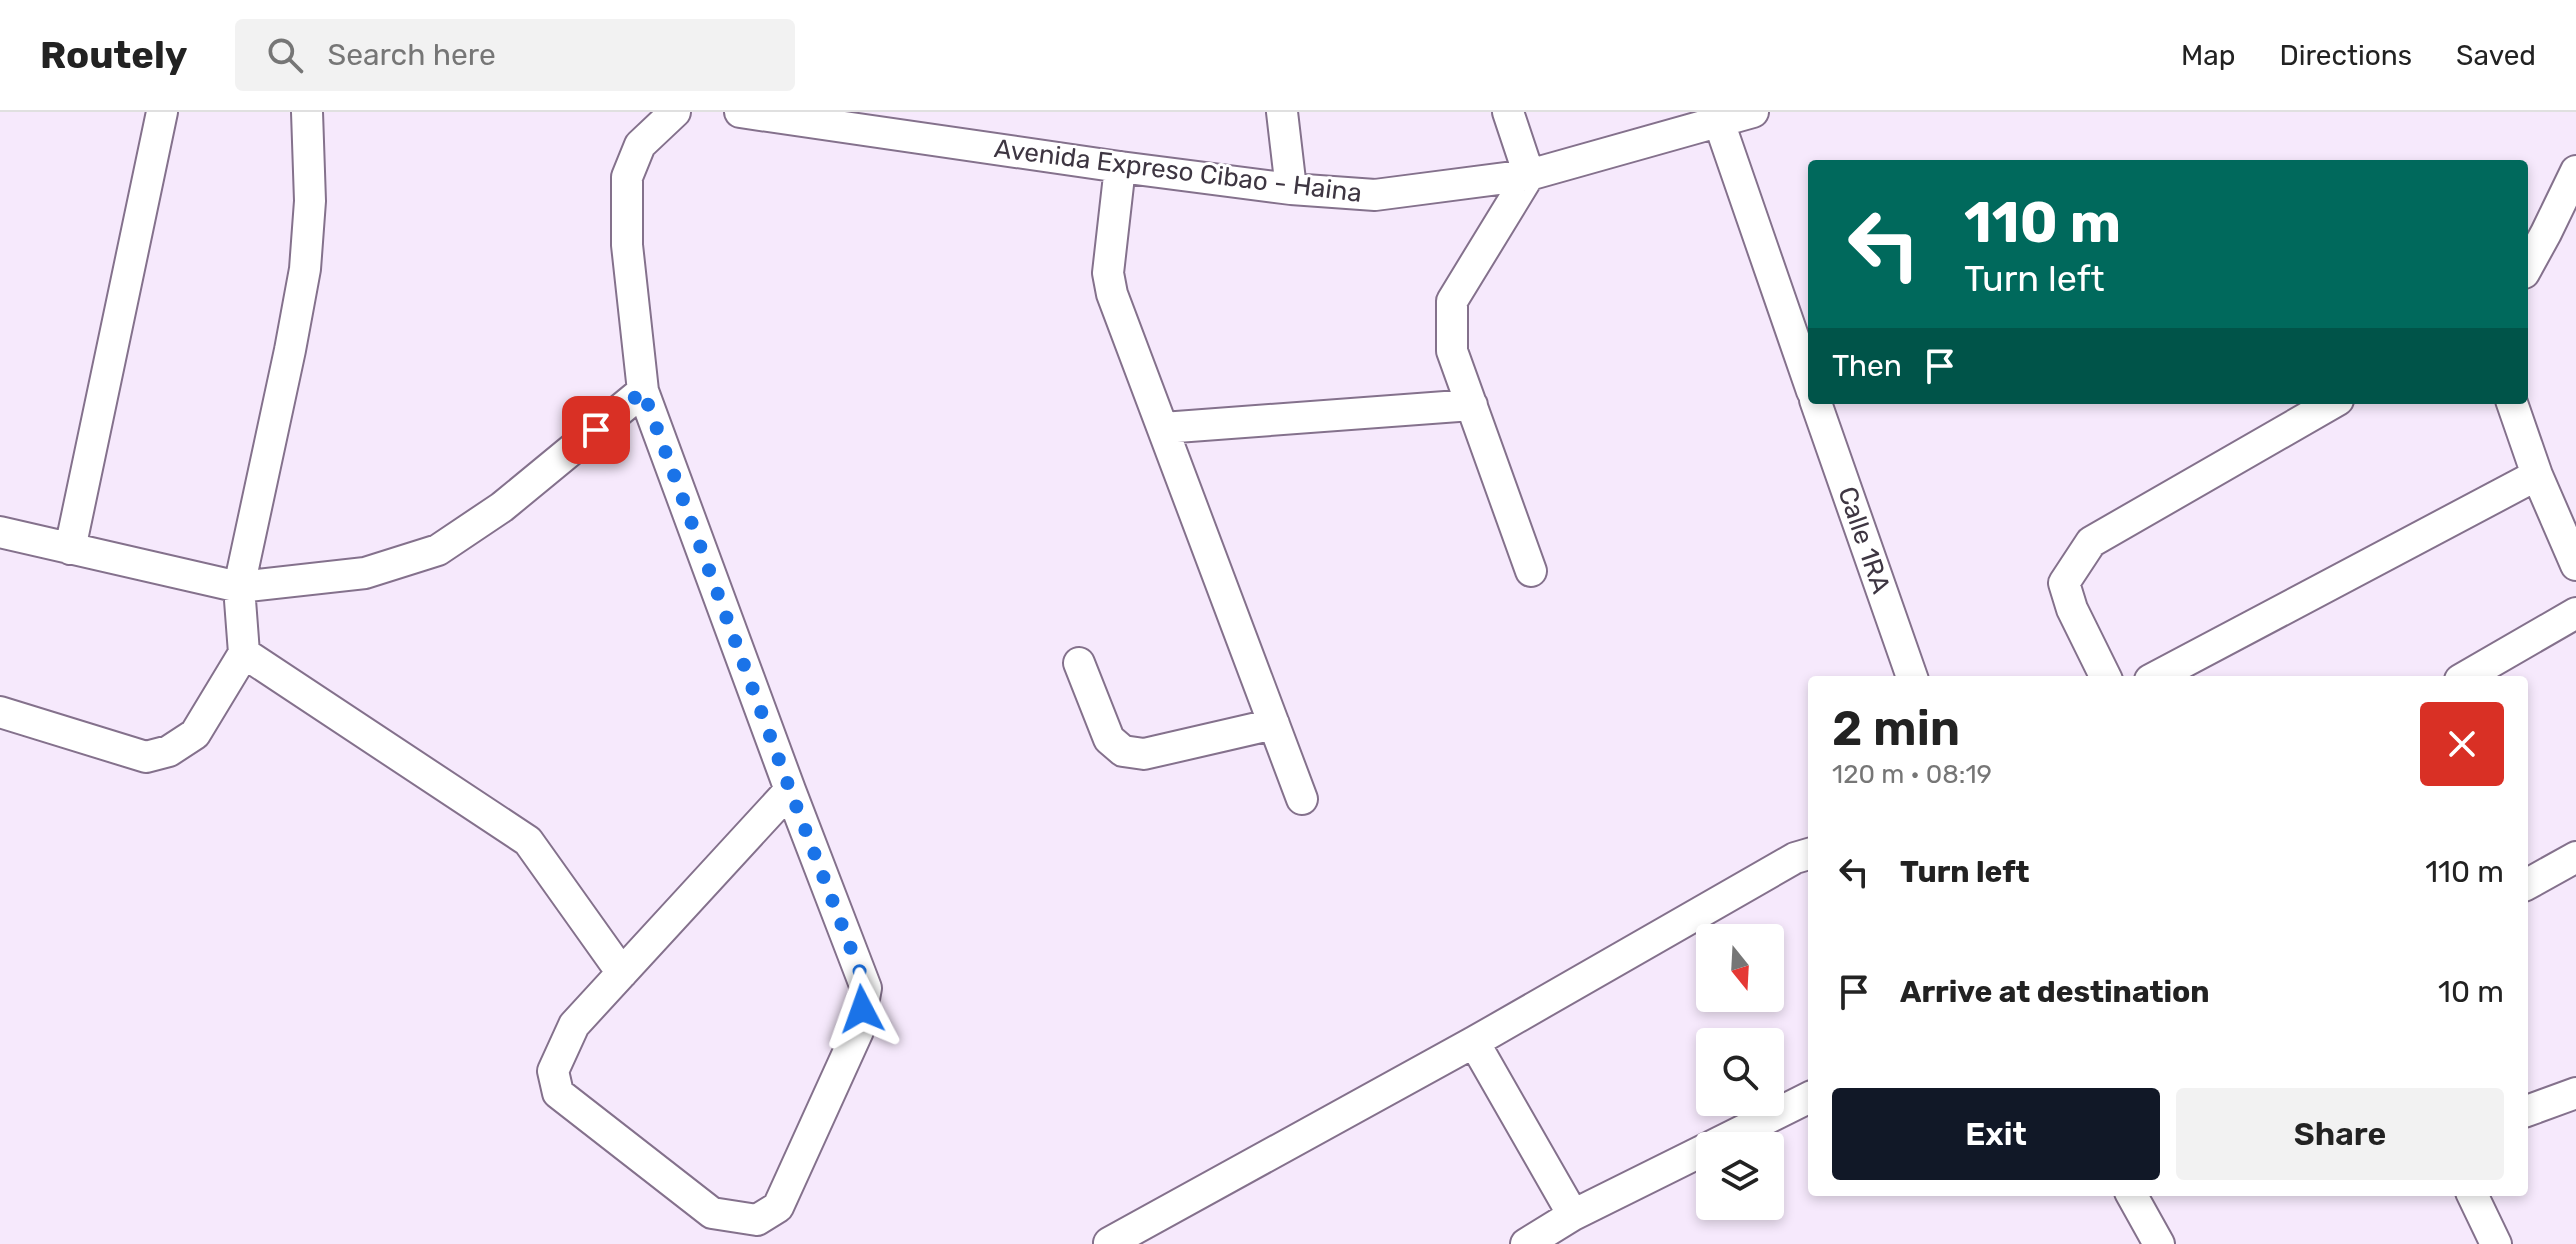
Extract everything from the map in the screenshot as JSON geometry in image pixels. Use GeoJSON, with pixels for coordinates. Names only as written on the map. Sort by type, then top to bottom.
{"type":"FeatureCollection","features":[{"type":"Feature","properties":{"kind":"street"},"geometry":{"type":"LineString","coordinates":[[70,549],[162,112]]}},
{"type":"Feature","properties":{"kind":"street"},"geometry":{"type":"LineString","coordinates":[[0,712],[146,757],[169,751],[195,734],[244,653],[239,587],[305,269],[310,201],[307,112]]}},
{"type":"Feature","properties":{"kind":"street"},"geometry":{"type":"LineString","coordinates":[[675,112],[640,145],[627,177],[627,245],[643,391],[866,988],[858,1031],[778,1207],[759,1232],[712,1213],[558,1093],[553,1071],[574,1025],[790,790]]}},
{"type":"Feature","properties":{"kind":"street","name":"Avenida Expreso Cibao - Haina"},"geometry":{"type":"LineString","coordinates":[[740,112],[1120,167],[1291,189],[1375,195],[1529,175],[1753,112]]}},
{"type":"Feature","properties":{"kind":"street"},"geometry":{"type":"LineString","coordinates":[[1282,112],[1291,189]]}},
{"type":"Feature","properties":{"kind":"street"},"geometry":{"type":"LineString","coordinates":[[1508,112],[1529,175],[1452,301],[1452,351],[1531,571]]}},
{"type":"Feature","properties":{"kind":"street"},"geometry":{"type":"LineString","coordinates":[[1719,122],[1808,379]]}},
{"type":"Feature","properties":{"kind":"street"},"geometry":{"type":"LineString","coordinates":[[1120,167],[1108,273],[1112,294],[1302,799]]}},
{"type":"Feature","properties":{"kind":"street"},"geometry":{"type":"LineString","coordinates":[[2528,266],[2576,171]]}},
{"type":"Feature","properties":{"kind":"street"},"geometry":{"type":"LineString","coordinates":[[0,532],[239,587],[365,573],[438,550],[502,507],[643,391]]}},
{"type":"Feature","properties":{"kind":"street","name":"Calle 1RA"},"geometry":{"type":"LineString","coordinates":[[1816,404],[1912,676]]}},
{"type":"Feature","properties":{"kind":"street"},"geometry":{"type":"LineString","coordinates":[[2105,676],[2072,609],[2064,583],[2091,542],[2331,404]]}},
{"type":"Feature","properties":{"kind":"street"},"geometry":{"type":"LineString","coordinates":[[2512,404],[2537,475],[2576,565]]}},
{"type":"Feature","properties":{"kind":"street"},"geometry":{"type":"LineString","coordinates":[[1163,428],[1472,405]]}},
{"type":"Feature","properties":{"kind":"street"},"geometry":{"type":"LineString","coordinates":[[2158,676],[2537,475]]}},
{"type":"Feature","properties":{"kind":"street"},"geometry":{"type":"LineString","coordinates":[[2467,676],[2576,613]]}},
{"type":"Feature","properties":{"kind":"street"},"geometry":{"type":"LineString","coordinates":[[244,653],[528,841],[622,973]]}},
{"type":"Feature","properties":{"kind":"street"},"geometry":{"type":"LineString","coordinates":[[1079,663],[1109,739],[1123,751],[1144,754],[1274,724]]}},
{"type":"Feature","properties":{"kind":"street"},"geometry":{"type":"LineString","coordinates":[[1109,1243],[1474,1042],[1795,858],[1808,854]]}},
{"type":"Feature","properties":{"kind":"street"},"geometry":{"type":"LineString","coordinates":[[2528,884],[2575,861]]}},
{"type":"Feature","properties":{"kind":"street"},"geometry":{"type":"LineString","coordinates":[[1474,1042],[1573,1215]]}},
{"type":"Feature","properties":{"kind":"street"},"geometry":{"type":"LineString","coordinates":[[2528,1111],[2576,1093]]}},
{"type":"Feature","properties":{"kind":"street"},"geometry":{"type":"LineString","coordinates":[[1739,1132],[1808,1098]]}},
{"type":"Feature","properties":{"kind":"street"},"geometry":{"type":"LineString","coordinates":[[1526,1244],[1573,1215],[1696,1154]]}},
{"type":"Feature","properties":{"kind":"street"},"geometry":{"type":"LineString","coordinates":[[2132,1196],[2159,1244]]}},
{"type":"Feature","properties":{"kind":"street"},"geometry":{"type":"LineString","coordinates":[[2473,1196],[2496,1244]]}},
{"type":"Feature","properties":{"kind":"route"},"geometry":{"type":"LineString","coordinates":[[596,430],[643,391],[866,988],[862,1009]]}}]}
